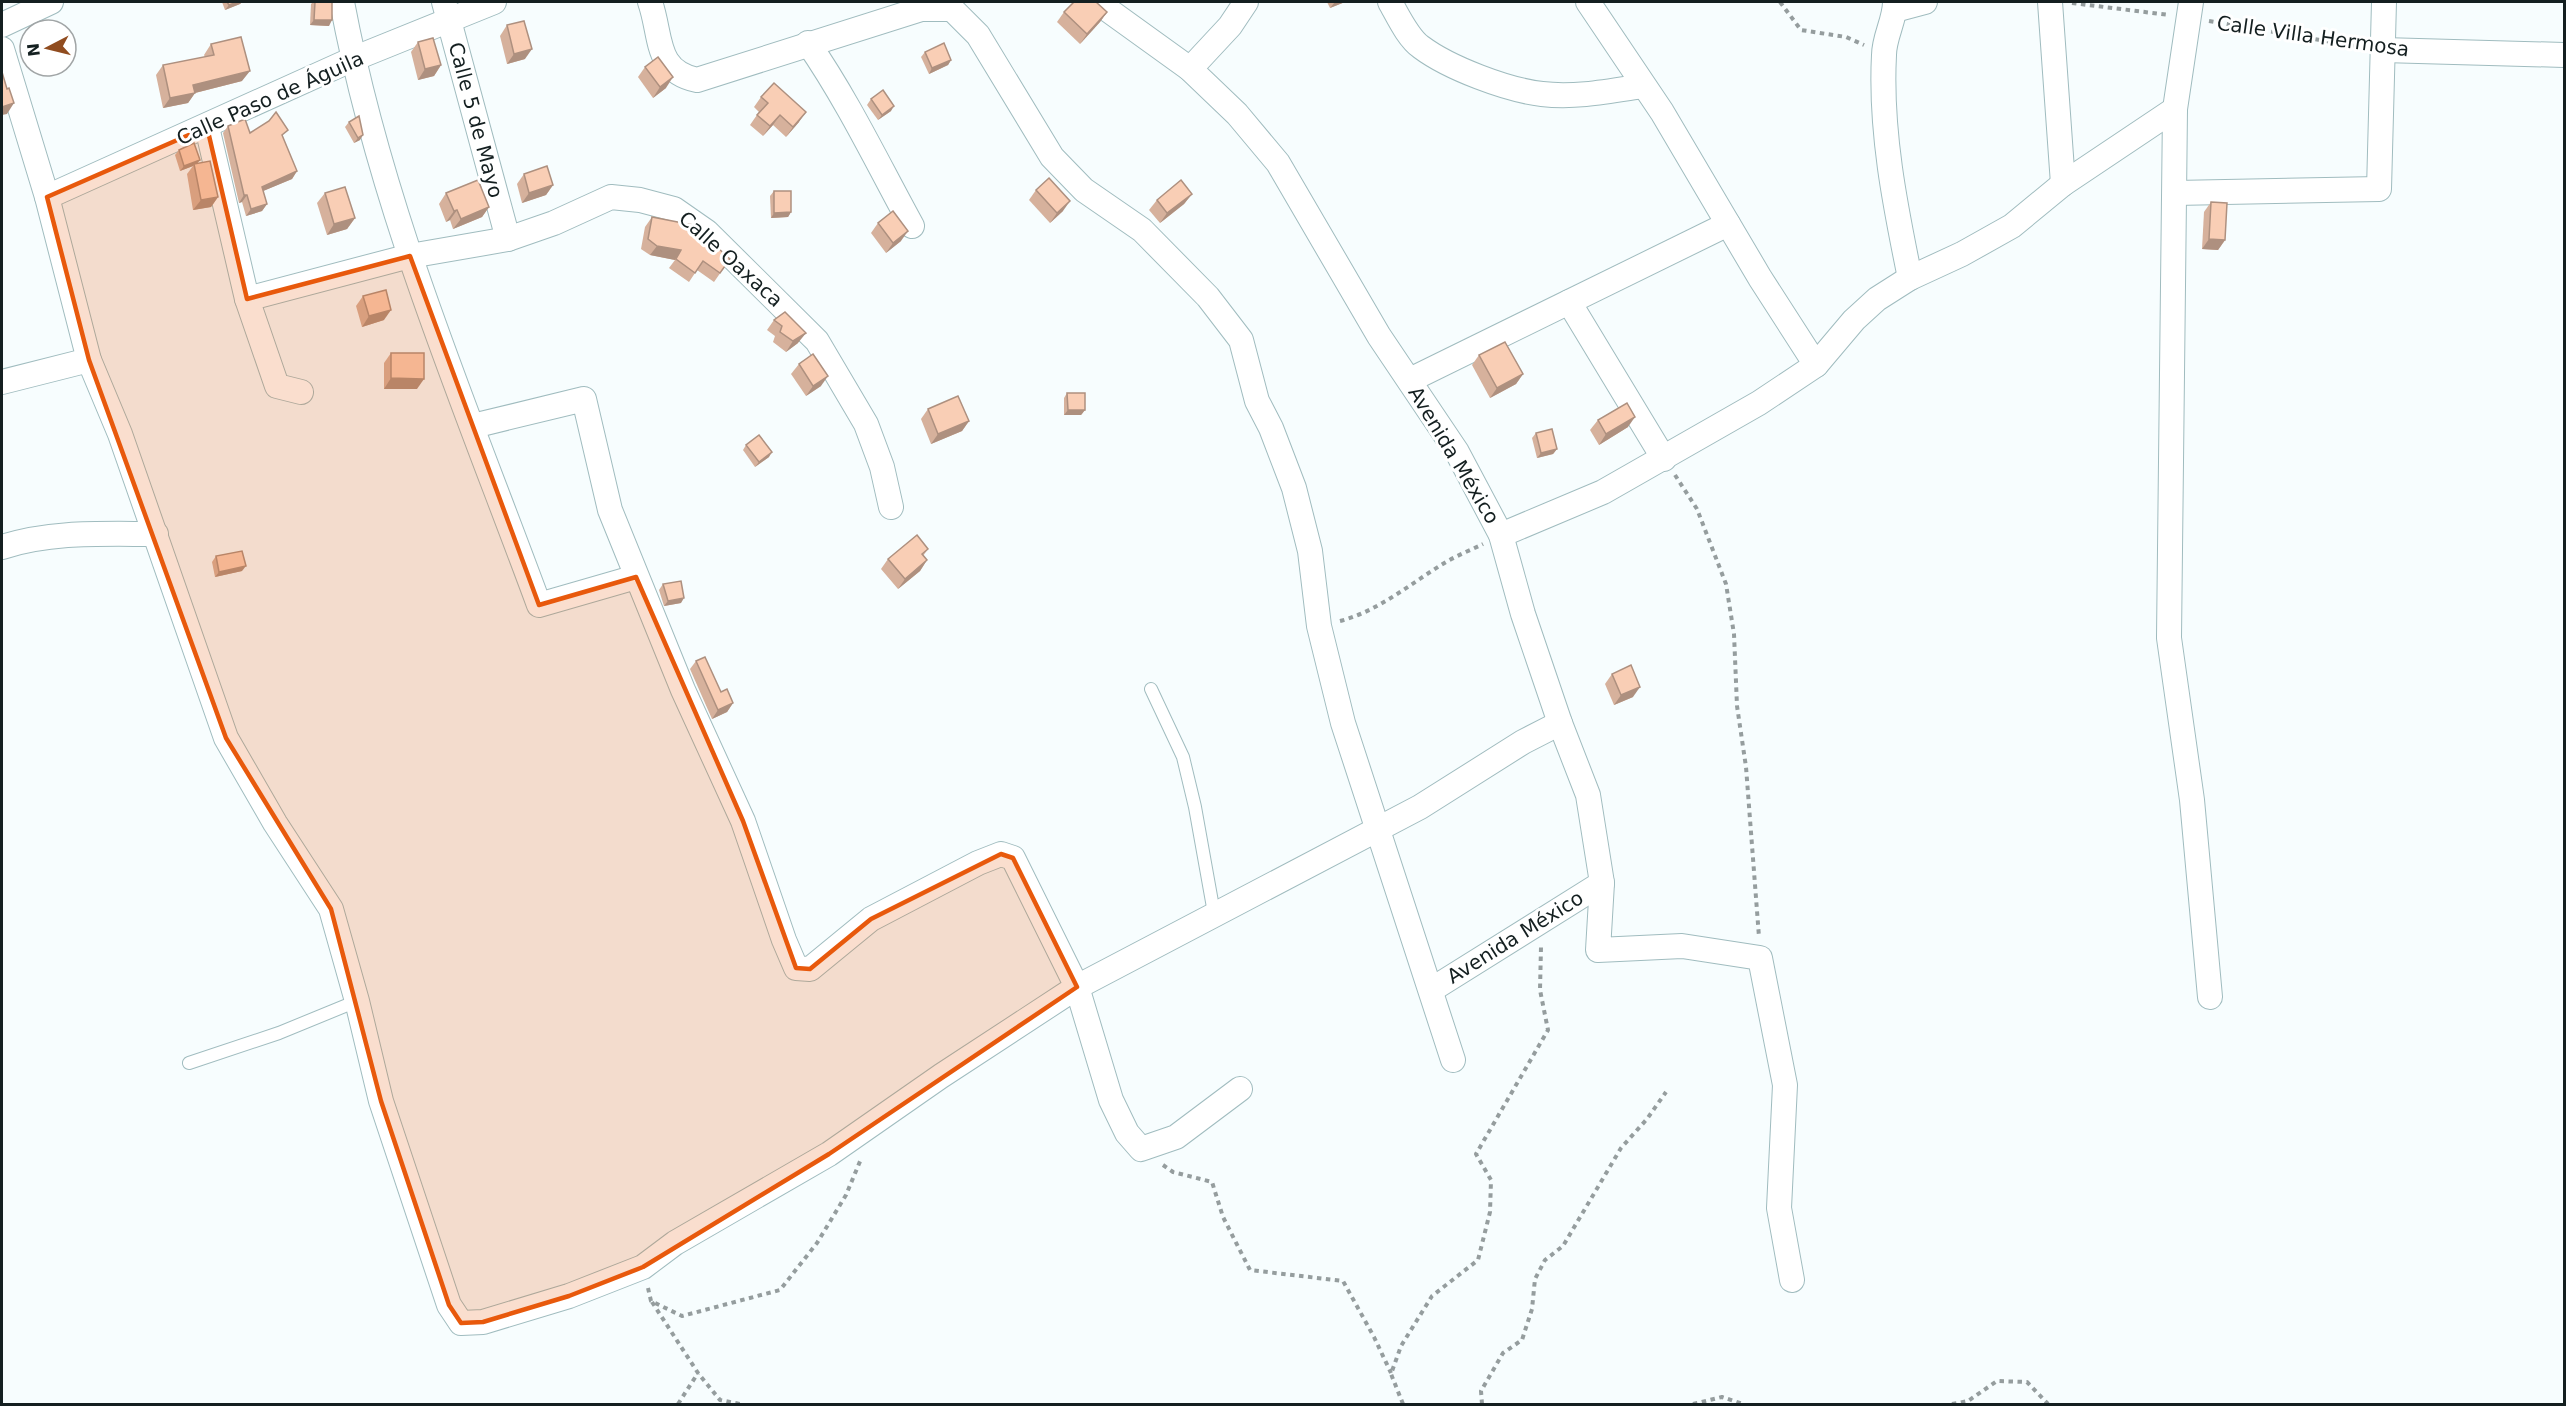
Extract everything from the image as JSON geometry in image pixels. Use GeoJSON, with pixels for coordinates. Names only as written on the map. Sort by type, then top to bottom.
{"type":"FeatureCollection","features":[{"type":"Feature","properties":{"kind":"street"},"geometry":{"type":"LineString","coordinates":[[2,25],[51,2]]}},
{"type":"Feature","properties":{"kind":"street"},"geometry":{"type":"LineString","coordinates":[[342,2],[352,59],[410,256],[446,360],[473,426],[539,605],[636,577]]}},
{"type":"Feature","properties":{"kind":"street","name":"Calle Paso de Águila"},"geometry":{"type":"LineString","coordinates":[[47,197],[207,127],[352,59],[447,11],[494,2]]}},
{"type":"Feature","properties":{"kind":"street"},"geometry":{"type":"LineString","coordinates":[[650,2],[669,67],[681,77],[697,80],[921,9],[952,9],[978,35],[1052,157],[1084,190],[1142,230],[1208,297],[1241,340],[1257,401],[1271,428],[1294,488],[1310,551],[1319,626],[1343,723],[1453,1060]]}},
{"type":"Feature","properties":{"kind":"street","name":"Avenida México"},"geometry":{"type":"LineString","coordinates":[[1097,2],[1190,69],[1237,114],[1278,163],[1379,336],[1457,452],[1501,535],[1523,614],[1560,723],[1588,795],[1602,883],[1431,990]]}},
{"type":"Feature","properties":{"kind":"street"},"geometry":{"type":"LineString","coordinates":[[1190,69],[1230,26],[1246,2]]}},
{"type":"Feature","properties":{"kind":"street"},"geometry":{"type":"LineString","coordinates":[[1390,2],[1420,46],[1458,68],[1502,83],[1541,94],[1585,94],[1644,86]]}},
{"type":"Feature","properties":{"kind":"street"},"geometry":{"type":"LineString","coordinates":[[1588,2],[1662,112],[1728,225],[1816,365]]}},
{"type":"Feature","properties":{"kind":"street"},"geometry":{"type":"LineString","coordinates":[[1910,278],[1891,185],[1883,53],[1895,6],[1925,2]]}},
{"type":"Feature","properties":{"kind":"street"},"geometry":{"type":"LineString","coordinates":[[2050,2],[2063,184]]}},
{"type":"Feature","properties":{"kind":"street"},"geometry":{"type":"LineString","coordinates":[[2175,193],[2379,189],[2384,2]]}},
{"type":"Feature","properties":{"kind":"street"},"geometry":{"type":"LineString","coordinates":[[2190,9],[2175,109],[2169,638],[2192,800],[2210,997]]}},
{"type":"Feature","properties":{"kind":"street","name":"Calle 5 de Mayo"},"geometry":{"type":"LineString","coordinates":[[447,11],[508,239]]}},
{"type":"Feature","properties":{"kind":"street"},"geometry":{"type":"LineString","coordinates":[[808,43],[839,88],[866,144],[912,225]]}},
{"type":"Feature","properties":{"kind":"street"},"geometry":{"type":"LineString","coordinates":[[2,49],[47,197],[89,360],[120,434],[226,738],[275,823],[331,909],[357,1001],[381,1101],[449,1305],[461,1323],[483,1322],[569,1296],[643,1267],[675,1243],[829,1154],[941,1076],[1077,987],[1214,913],[1420,807],[1523,742],[1560,723]]}},
{"type":"Feature","properties":{"kind":"street","name":"Calle Villa Hermosa"},"geometry":{"type":"LineString","coordinates":[[2383,51],[2565,55]]}},
{"type":"Feature","properties":{"kind":"street"},"geometry":{"type":"LineString","coordinates":[[1501,535],[1603,492],[1760,403],[1816,365],[1877,299],[1910,278],[1962,254],[2012,225],[2063,184],[2175,109]]}},
{"type":"Feature","properties":{"kind":"street"},"geometry":{"type":"LineString","coordinates":[[207,127],[248,299],[277,386],[301,392]]}},
{"type":"Feature","properties":{"kind":"street","name":"Calle Oaxaca"},"geometry":{"type":"LineString","coordinates":[[248,299],[410,256],[508,239],[554,223],[611,197],[640,200],[674,209],[707,232],[817,341],[866,424],[882,467],[891,507]]}},
{"type":"Feature","properties":{"kind":"street"},"geometry":{"type":"LineString","coordinates":[[1410,380],[1728,225]]}},
{"type":"Feature","properties":{"kind":"street"},"geometry":{"type":"LineString","coordinates":[[1569,302],[1664,459]]}},
{"type":"Feature","properties":{"kind":"street"},"geometry":{"type":"LineString","coordinates":[[2,382],[89,360]]}},
{"type":"Feature","properties":{"kind":"street"},"geometry":{"type":"LineString","coordinates":[[473,426],[584,399],[610,510],[636,577],[743,821],[796,968],[810,969],[871,919],[978,863],[1001,854],[1013,858],[1077,987],[1111,1100],[1126,1133],[1141,1149],[1176,1137],[1240,1089]]}},
{"type":"Feature","properties":{"kind":"street"},"geometry":{"type":"LineString","coordinates":[[2,547],[24,540],[69,534],[156,534]]}},
{"type":"Feature","properties":{"kind":"street"},"geometry":{"type":"LineString","coordinates":[[1602,883],[1598,950],[1682,946],[1760,958],[1785,1085],[1779,1208],[1792,1280]]}},
{"type":"Feature","properties":{"kind":"lane"},"geometry":{"type":"LineString","coordinates":[[1151,688],[1183,756],[1195,807],[1214,913]]}},
{"type":"Feature","properties":{"kind":"lane"},"geometry":{"type":"LineString","coordinates":[[189,1063],[270,1037],[357,1001]]}},
{"type":"Feature","properties":{"kind":"path"},"geometry":{"type":"LineString","coordinates":[[1780,2],[1801,30],[1846,37],[1883,53]]}},
{"type":"Feature","properties":{"kind":"path","name":"Calle Villa Hermosa"},"geometry":{"type":"LineString","coordinates":[[2062,2],[2190,9],[2383,51]]}},
{"type":"Feature","properties":{"kind":"path"},"geometry":{"type":"LineString","coordinates":[[1664,459],[1697,509],[1726,584],[1734,634],[1737,706],[1746,767],[1760,958]]}},
{"type":"Feature","properties":{"kind":"path"},"geometry":{"type":"LineString","coordinates":[[1319,626],[1355,617],[1446,562],[1501,535]]}},
{"type":"Feature","properties":{"kind":"path"},"geometry":{"type":"LineString","coordinates":[[1391,1374],[1401,1346],[1432,1296],[1478,1260],[1490,1212],[1491,1180],[1476,1154],[1548,1030],[1540,990],[1541,921]]}},
{"type":"Feature","properties":{"kind":"path"},"geometry":{"type":"LineString","coordinates":[[1482,1404],[1481,1391],[1503,1353],[1522,1340],[1532,1309],[1534,1279],[1545,1260],[1563,1246],[1621,1148],[1647,1119],[1666,1092]]}},
{"type":"Feature","properties":{"kind":"path"},"geometry":{"type":"LineString","coordinates":[[1141,1149],[1173,1172],[1212,1182],[1223,1217],[1250,1270],[1343,1281],[1374,1337],[1403,1404]]}},
{"type":"Feature","properties":{"kind":"path"},"geometry":{"type":"LineString","coordinates":[[651,1301],[682,1316],[780,1290],[817,1243],[841,1205],[861,1157]]}},
{"type":"Feature","properties":{"kind":"path"},"geometry":{"type":"LineString","coordinates":[[643,1267],[651,1301],[698,1373],[720,1400],[740,1404]]}},
{"type":"Feature","properties":{"kind":"path"},"geometry":{"type":"LineString","coordinates":[[678,1404],[698,1373]]}},
{"type":"Feature","properties":{"kind":"path"},"geometry":{"type":"LineString","coordinates":[[1952,1404],[1968,1401],[1997,1381],[2027,1382],[2048,1404]]}},
{"type":"Feature","properties":{"kind":"path"},"geometry":{"type":"LineString","coordinates":[[1693,1404],[1722,1397],[1743,1404]]}},
{"type":"Feature","properties":{"kind":"highlighted area"},"geometry":{"type":"Polygon","coordinates":[[[207,127],[247,299],[410,256],[539,605],[636,577],[743,821],[796,968],[810,969],[871,919],[1001,854],[1013,858],[1077,987],[829,1154],[643,1267],[569,1296],[483,1322],[461,1323],[449,1305],[381,1101],[331,909],[226,738],[89,360],[47,197],[207,127]]]}},
{"type":"Feature","properties":{"kind":"building"},"geometry":{"type":"Polygon","coordinates":[[[315,2],[332,2],[332,20],[314,20],[315,2]]]}},
{"type":"Feature","properties":{"kind":"building"},"geometry":{"type":"Polygon","coordinates":[[[1074,2],[1096,2],[1107,12],[1087,34],[1064,12],[1074,2]]]}},
{"type":"Feature","properties":{"kind":"building"},"geometry":{"type":"Polygon","coordinates":[[[524,21],[532,49],[514,54],[507,25],[524,21]]]}},
{"type":"Feature","properties":{"kind":"building"},"geometry":{"type":"Polygon","coordinates":[[[241,37],[250,71],[193,85],[195,93],[170,98],[163,65],[214,55],[211,44],[241,37]]]}},
{"type":"Feature","properties":{"kind":"building"},"geometry":{"type":"Polygon","coordinates":[[[433,38],[441,65],[425,69],[418,42],[433,38]]]}},
{"type":"Feature","properties":{"kind":"building"},"geometry":{"type":"Polygon","coordinates":[[[944,43],[951,60],[932,68],[925,52],[944,43]]]}},
{"type":"Feature","properties":{"kind":"building"},"geometry":{"type":"Polygon","coordinates":[[[658,57],[673,77],[660,87],[645,67],[658,57]]]}},
{"type":"Feature","properties":{"kind":"building"},"geometry":{"type":"Polygon","coordinates":[[[2,72],[14,103],[2,107],[2,72]]]}},
{"type":"Feature","properties":{"kind":"building"},"geometry":{"type":"Polygon","coordinates":[[[774,83],[806,112],[793,127],[780,115],[770,126],[757,115],[768,103],[761,97],[774,83]]]}},
{"type":"Feature","properties":{"kind":"building"},"geometry":{"type":"Polygon","coordinates":[[[883,90],[894,106],[882,115],[871,99],[883,90]]]}},
{"type":"Feature","properties":{"kind":"building"},"geometry":{"type":"Polygon","coordinates":[[[276,112],[288,130],[282,135],[297,171],[262,187],[267,204],[251,209],[247,195],[244,195],[228,126],[245,119],[250,133],[269,121],[276,112]]]}},
{"type":"Feature","properties":{"kind":"building"},"geometry":{"type":"Polygon","coordinates":[[[359,116],[363,135],[358,138],[349,122],[359,116]]]}},
{"type":"Feature","properties":{"kind":"building"},"geometry":{"type":"Polygon","coordinates":[[[194,143],[200,160],[184,166],[179,150],[194,143]]]}},
{"type":"Feature","properties":{"kind":"building"},"geometry":{"type":"Polygon","coordinates":[[[210,161],[218,197],[201,200],[194,164],[210,161]]]}},
{"type":"Feature","properties":{"kind":"building"},"geometry":{"type":"Polygon","coordinates":[[[547,166],[553,185],[529,193],[524,174],[547,166]]]}},
{"type":"Feature","properties":{"kind":"building"},"geometry":{"type":"Polygon","coordinates":[[[1049,178],[1070,201],[1057,213],[1036,190],[1049,178]]]}},
{"type":"Feature","properties":{"kind":"building"},"geometry":{"type":"Polygon","coordinates":[[[478,180],[489,207],[461,219],[457,210],[454,211],[446,193],[478,180]]]}},
{"type":"Feature","properties":{"kind":"building"},"geometry":{"type":"Polygon","coordinates":[[[1181,180],[1192,194],[1167,213],[1157,200],[1181,180]]]}},
{"type":"Feature","properties":{"kind":"building"},"geometry":{"type":"Polygon","coordinates":[[[345,187],[355,218],[334,224],[325,193],[345,187]]]}},
{"type":"Feature","properties":{"kind":"building"},"geometry":{"type":"Polygon","coordinates":[[[774,191],[791,191],[791,212],[774,213],[774,191]]]}},
{"type":"Feature","properties":{"kind":"building"},"geometry":{"type":"Polygon","coordinates":[[[2211,202],[2227,203],[2225,240],[2209,239],[2211,202]]]}},
{"type":"Feature","properties":{"kind":"building"},"geometry":{"type":"Polygon","coordinates":[[[893,211],[908,231],[893,243],[878,223],[893,211]]]}},
{"type":"Feature","properties":{"kind":"building"},"geometry":{"type":"Polygon","coordinates":[[[652,217],[693,225],[730,259],[720,273],[703,261],[695,273],[676,259],[681,250],[657,246],[648,239],[652,217]]]}},
{"type":"Feature","properties":{"kind":"building"},"geometry":{"type":"Polygon","coordinates":[[[386,290],[391,310],[369,316],[363,296],[386,290]]]}},
{"type":"Feature","properties":{"kind":"building"},"geometry":{"type":"Polygon","coordinates":[[[785,312],[806,333],[793,341],[780,332],[782,326],[774,320],[785,312]]]}},
{"type":"Feature","properties":{"kind":"building"},"geometry":{"type":"Polygon","coordinates":[[[1505,342],[1523,374],[1497,388],[1479,355],[1505,342]]]}},
{"type":"Feature","properties":{"kind":"building"},"geometry":{"type":"Polygon","coordinates":[[[391,353],[424,353],[424,379],[391,378],[391,353]]]}},
{"type":"Feature","properties":{"kind":"building"},"geometry":{"type":"Polygon","coordinates":[[[813,354],[828,376],[813,386],[799,364],[813,354]]]}},
{"type":"Feature","properties":{"kind":"building"},"geometry":{"type":"Polygon","coordinates":[[[1067,393],[1085,393],[1085,410],[1068,410],[1067,393]]]}},
{"type":"Feature","properties":{"kind":"building"},"geometry":{"type":"Polygon","coordinates":[[[958,396],[969,421],[938,434],[928,409],[958,396]]]}},
{"type":"Feature","properties":{"kind":"building"},"geometry":{"type":"Polygon","coordinates":[[[1627,403],[1635,417],[1606,434],[1598,420],[1627,403]]]}},
{"type":"Feature","properties":{"kind":"building"},"geometry":{"type":"Polygon","coordinates":[[[1552,429],[1557,449],[1541,453],[1536,433],[1552,429]]]}},
{"type":"Feature","properties":{"kind":"building"},"geometry":{"type":"Polygon","coordinates":[[[759,435],[772,452],[759,462],[746,445],[759,435]]]}},
{"type":"Feature","properties":{"kind":"building"},"geometry":{"type":"Polygon","coordinates":[[[917,535],[928,549],[922,554],[927,560],[905,579],[888,559],[917,535]]]}},
{"type":"Feature","properties":{"kind":"building"},"geometry":{"type":"Polygon","coordinates":[[[242,551],[246,566],[219,572],[216,556],[242,551]]]}},
{"type":"Feature","properties":{"kind":"building"},"geometry":{"type":"Polygon","coordinates":[[[681,581],[684,598],[668,601],[663,584],[681,581]]]}},
{"type":"Feature","properties":{"kind":"building"},"geometry":{"type":"Polygon","coordinates":[[[705,657],[721,692],[727,689],[733,703],[718,710],[696,661],[705,657]]]}},
{"type":"Feature","properties":{"kind":"building"},"geometry":{"type":"Polygon","coordinates":[[[1631,665],[1640,687],[1621,695],[1612,674],[1631,665]]]}}]}
